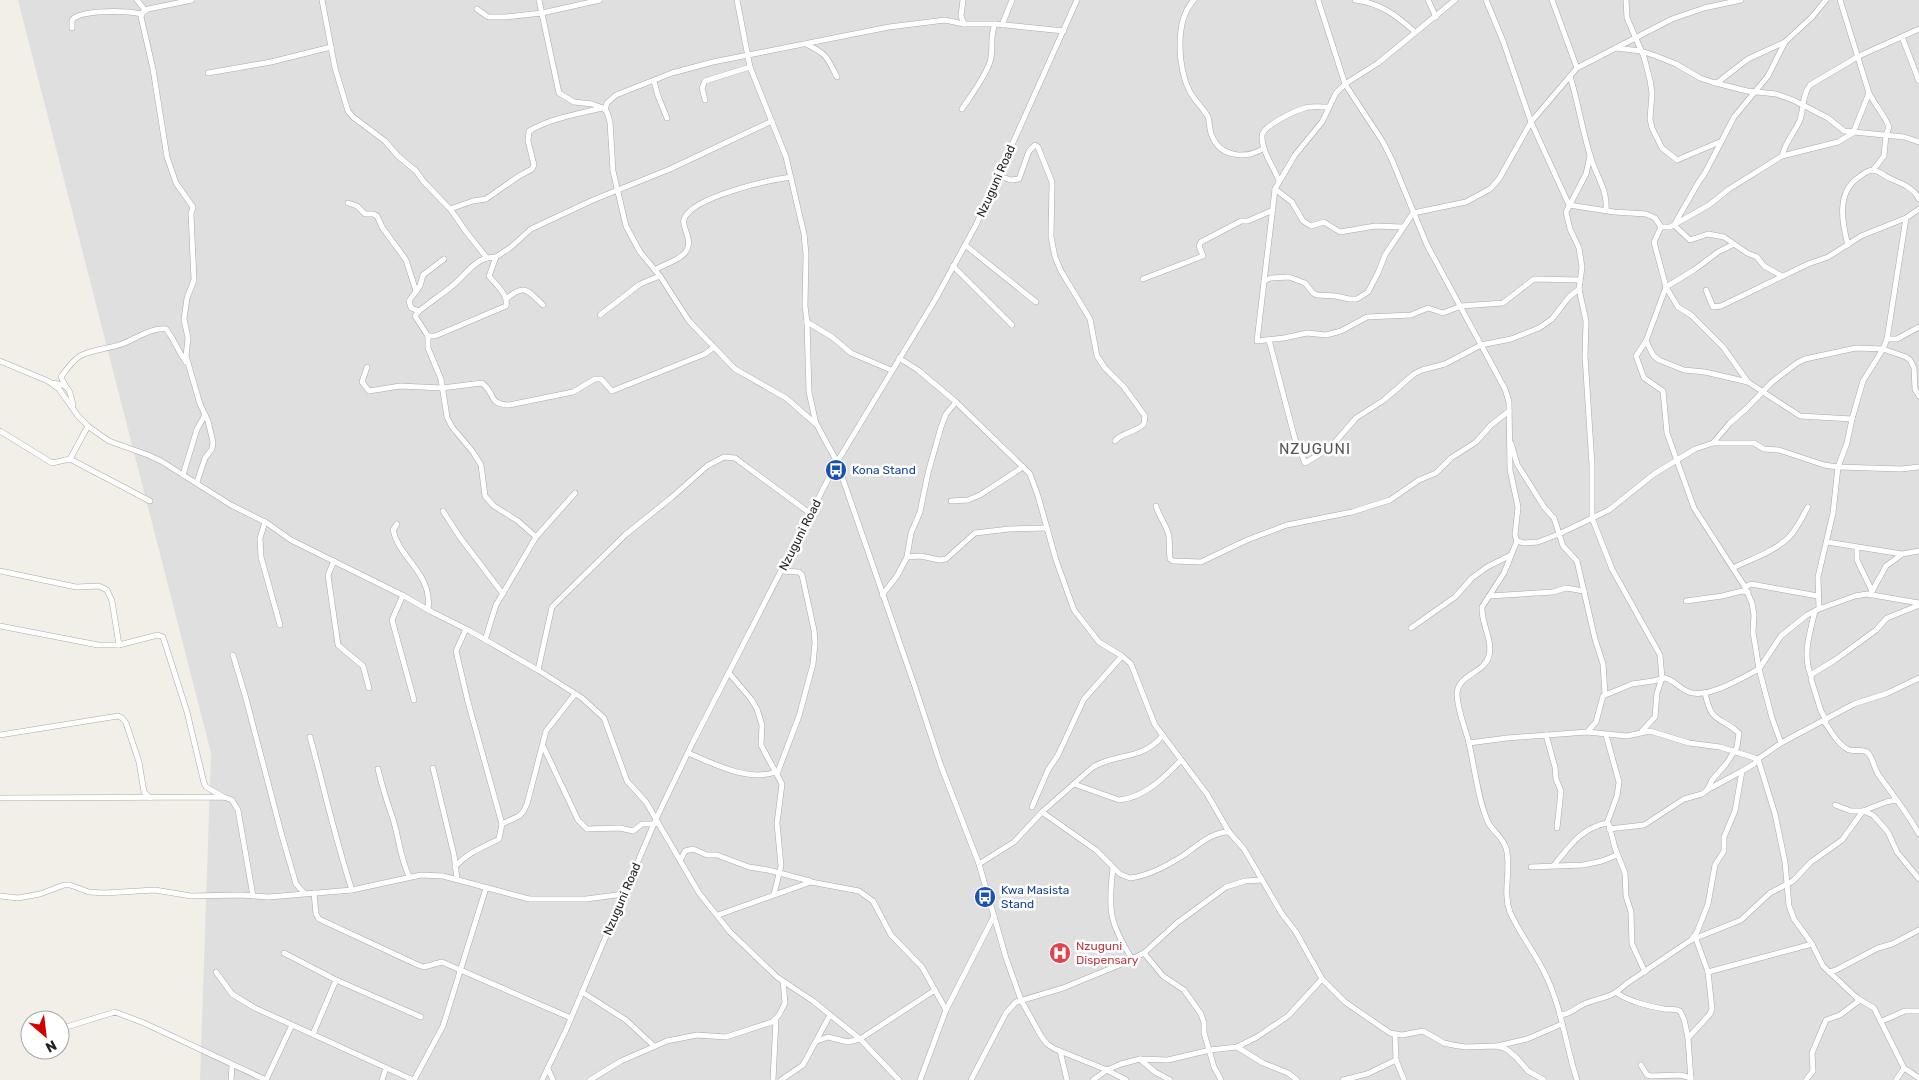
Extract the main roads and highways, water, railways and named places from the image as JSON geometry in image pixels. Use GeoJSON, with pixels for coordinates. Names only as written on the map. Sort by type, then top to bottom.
{"type":"FeatureCollection","features":[{"type":"Feature","properties":{"kind":"place","name":"Kona Stand"},"geometry":{"type":"Point","coordinates":[836,470]}},
{"type":"Feature","properties":{"kind":"place","name":"Kwa Masista Stand"},"geometry":{"type":"Point","coordinates":[985,897]}},
{"type":"Feature","properties":{"kind":"place","name":"Nzuguni Dispensary"},"geometry":{"type":"Point","coordinates":[1060,953]}},
{"type":"Feature","properties":{"kind":"district","name":"NZUGUNI"},"geometry":{"type":"Point","coordinates":[1315,449]}}]}
